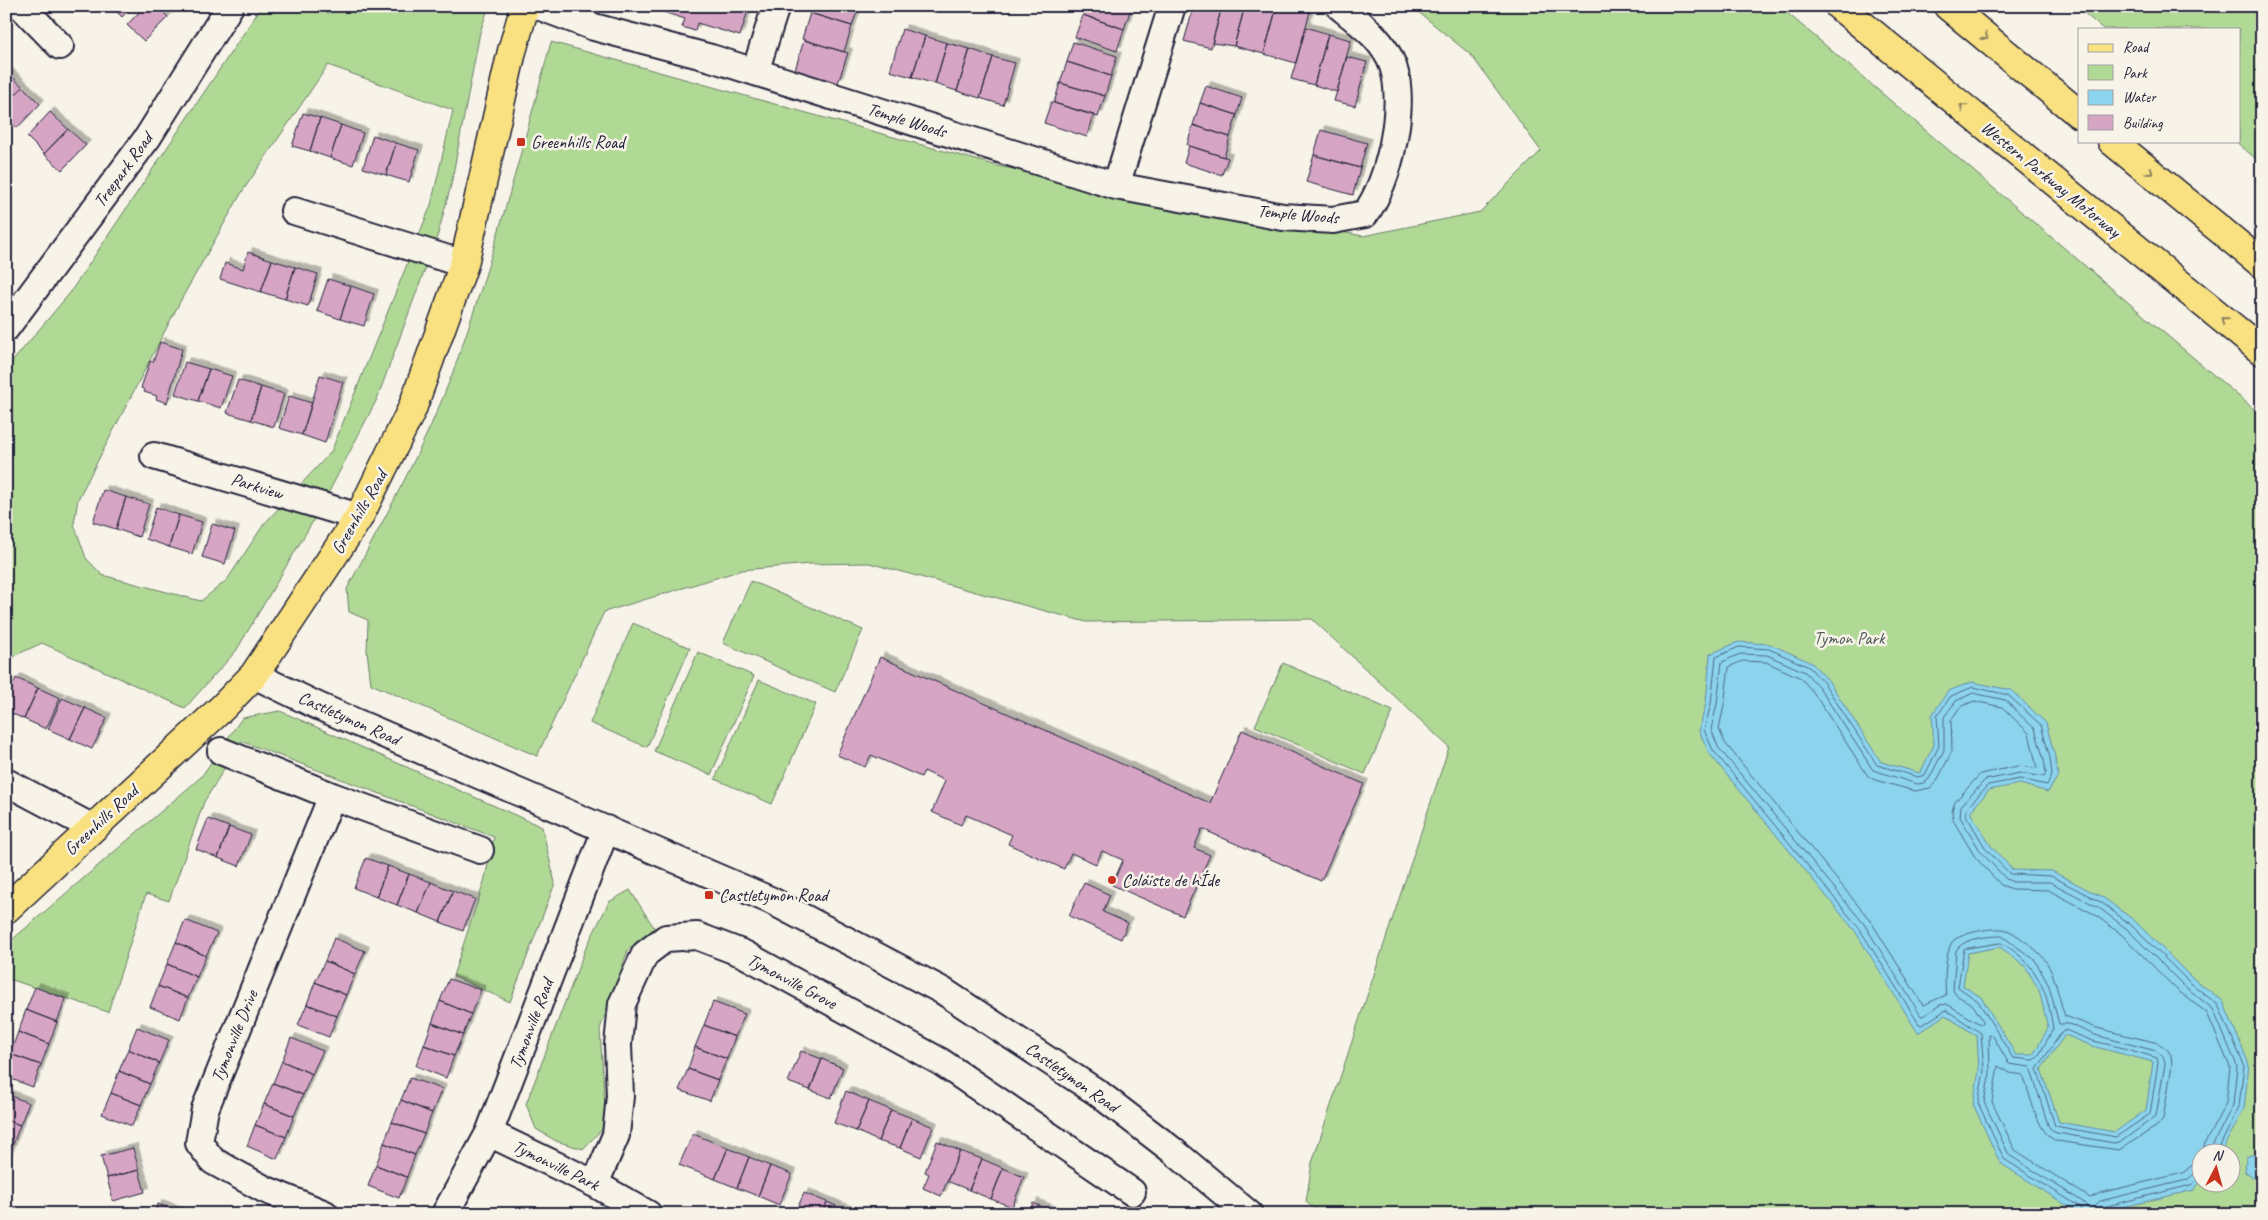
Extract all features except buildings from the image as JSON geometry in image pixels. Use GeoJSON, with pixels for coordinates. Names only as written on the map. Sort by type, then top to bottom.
{"type":"FeatureCollection","features":[{"type":"Feature","properties":{"kind":"main road","name":"Greenhills Road"},"geometry":{"type":"LineString","coordinates":[[6,909],[223,707],[254,675],[359,517],[412,410],[464,264],[512,51],[525,6]]}},
{"type":"Feature","properties":{"kind":"main road","name":"Western Parkway Motorway"},"geometry":{"type":"LineString","coordinates":[[1840,6],[2262,351]]}},
{"type":"Feature","properties":{"kind":"main road"},"geometry":{"type":"LineString","coordinates":[[1948,6],[2078,113]]}},
{"type":"Feature","properties":{"kind":"main road"},"geometry":{"type":"LineString","coordinates":[[2113,142],[2262,264]]}},
{"type":"Feature","properties":{"kind":"street"},"geometry":{"type":"LineString","coordinates":[[21,6],[60,46]]}},
{"type":"Feature","properties":{"kind":"street","name":"Treepark Road"},"geometry":{"type":"LineString","coordinates":[[6,328],[148,136],[230,6]]}},
{"type":"Feature","properties":{"kind":"street","name":"Temple Woods"},"geometry":{"type":"LineString","coordinates":[[538,6],[594,27],[711,58],[1116,186],[1283,217],[1333,220],[1365,214],[1378,193],[1389,159],[1397,113],[1397,87],[1393,65],[1378,39],[1340,6]]}},
{"type":"Feature","properties":{"kind":"street"},"geometry":{"type":"LineString","coordinates":[[755,72],[776,6]]}},
{"type":"Feature","properties":{"kind":"street"},"geometry":{"type":"LineString","coordinates":[[1116,186],[1172,6]]}},
{"type":"Feature","properties":{"kind":"street"},"geometry":{"type":"LineString","coordinates":[[294,211],[464,264]]}},
{"type":"Feature","properties":{"kind":"street","name":"Parkview"},"geometry":{"type":"LineString","coordinates":[[154,456],[359,517]]}},
{"type":"Feature","properties":{"kind":"street","name":"Castletymon Road"},"geometry":{"type":"LineString","coordinates":[[254,675],[318,706],[770,900],[943,991],[1098,1093],[1172,1150],[1249,1214]]}},
{"type":"Feature","properties":{"kind":"street"},"geometry":{"type":"LineString","coordinates":[[221,750],[332,796],[480,850]]}},
{"type":"Feature","properties":{"kind":"street"},"geometry":{"type":"LineString","coordinates":[[6,782],[93,828]]}},
{"type":"Feature","properties":{"kind":"street","name":"Tymonville Drive"},"geometry":{"type":"LineString","coordinates":[[325,1214],[264,1189],[213,1161],[199,1143],[205,1109],[332,796]]}},
{"type":"Feature","properties":{"kind":"street","name":"Tymonville Road"},"geometry":{"type":"LineString","coordinates":[[445,1214],[489,1133],[606,829]]}},
{"type":"Feature","properties":{"kind":"street","name":"Tymonville Grove"},"geometry":{"type":"LineString","coordinates":[[595,1184],[616,1135],[620,1096],[618,1045],[622,1004],[645,954],[666,938],[697,936],[744,954],[941,1062],[1132,1192]]}},
{"type":"Feature","properties":{"kind":"street","name":"Tymonville Park"},"geometry":{"type":"LineString","coordinates":[[489,1133],[595,1184],[648,1214]]}},
{"type":"Feature","properties":{"kind":"green space"},"geometry":{"type":"Polygon","coordinates":[[[262,6],[489,6],[480,32],[451,185],[438,234],[377,399],[319,511],[236,651],[185,708],[42,643],[16,655],[6,670],[6,369],[69,294],[262,6]],[[328,65],[242,192],[182,298],[78,499],[74,524],[86,558],[102,575],[201,601],[227,580],[264,524],[331,452],[431,205],[453,110],[328,65]]]}},
{"type":"Feature","properties":{"kind":"green space","name":"Tymon Park"},"geometry":{"type":"Polygon","coordinates":[[[1411,6],[1779,6],[2262,416],[2262,1214],[1321,1214],[1306,1202],[1312,1163],[1449,747],[1312,619],[1086,622],[869,563],[810,564],[742,570],[604,612],[537,756],[371,684],[367,651],[368,620],[349,612],[347,589],[417,455],[453,372],[493,249],[551,42],[998,166],[1363,236],[1480,212],[1541,151],[1471,55],[1411,6]]]}},
{"type":"Feature","properties":{"kind":"green space"},"geometry":{"type":"Polygon","coordinates":[[[2076,6],[2262,6],[2262,164],[2236,142],[2240,142],[2240,28],[2102,28],[2076,6]]]}},
{"type":"Feature","properties":{"kind":"green space"},"geometry":{"type":"Polygon","coordinates":[[[751,581],[863,630],[835,692],[723,643],[751,581]]]}},
{"type":"Feature","properties":{"kind":"green space"},"geometry":{"type":"Polygon","coordinates":[[[633,623],[690,648],[647,747],[590,723],[633,623]]]}},
{"type":"Feature","properties":{"kind":"green space"},"geometry":{"type":"Polygon","coordinates":[[[698,652],[754,676],[711,775],[654,751],[698,652]]]}},
{"type":"Feature","properties":{"kind":"green space"},"geometry":{"type":"Polygon","coordinates":[[[1283,663],[1393,711],[1365,774],[1255,726],[1283,663]]]}},
{"type":"Feature","properties":{"kind":"green space"},"geometry":{"type":"Polygon","coordinates":[[[759,680],[816,704],[772,804],[715,779],[759,680]]]}},
{"type":"Feature","properties":{"kind":"green space"},"geometry":{"type":"Polygon","coordinates":[[[280,711],[542,827],[555,883],[510,1002],[453,976],[484,882],[494,837],[241,741],[204,802],[169,901],[146,894],[108,1012],[6,978],[6,945],[201,777],[242,718],[280,711]]]}},
{"type":"Feature","properties":{"kind":"green space"},"geometry":{"type":"Polygon","coordinates":[[[630,890],[655,929],[628,950],[600,1029],[606,1125],[583,1149],[556,1141],[536,1129],[526,1104],[585,950],[609,902],[630,890]]]}},
{"type":"Feature","properties":{"kind":"water"},"geometry":{"type":"Polygon","coordinates":[[[1738,642],[1770,644],[1812,663],[1828,680],[1881,762],[1920,773],[1934,745],[1932,715],[1948,691],[1972,682],[2011,690],[2046,723],[2058,776],[2048,792],[2020,784],[1989,790],[1970,812],[1991,846],[2013,870],[2052,871],[2104,898],[2135,921],[2190,976],[2223,1001],[2249,1064],[2244,1109],[2226,1142],[2190,1142],[2190,1191],[2094,1214],[2080,1214],[2000,1163],[1973,1104],[1979,1071],[1977,1036],[1945,1015],[1918,1033],[1855,931],[1709,753],[1699,731],[1706,703],[1710,654],[1738,642]],[[2000,947],[1968,953],[1963,986],[1981,997],[2016,1055],[2033,1055],[2048,1028],[2039,990],[2025,966],[2000,947]],[[2065,1035],[2041,1069],[2059,1122],[2115,1132],[2146,1110],[2153,1062],[2092,1046],[2065,1035]]]}},
{"type":"Feature","properties":{"kind":"water"},"geometry":{"type":"Polygon","coordinates":[[[2262,1151],[2262,1185],[2245,1172],[2246,1157],[2262,1151]]]}},
{"type":"Feature","properties":{"kind":"place","name":"Greenhills Road"},"geometry":{"type":"Point","coordinates":[521,142]}},
{"type":"Feature","properties":{"kind":"place","name":"Coláiste de hÍde"},"geometry":{"type":"Point","coordinates":[1112,880]}},
{"type":"Feature","properties":{"kind":"place","name":"Castletymon Road"},"geometry":{"type":"Point","coordinates":[709,895]}}]}
